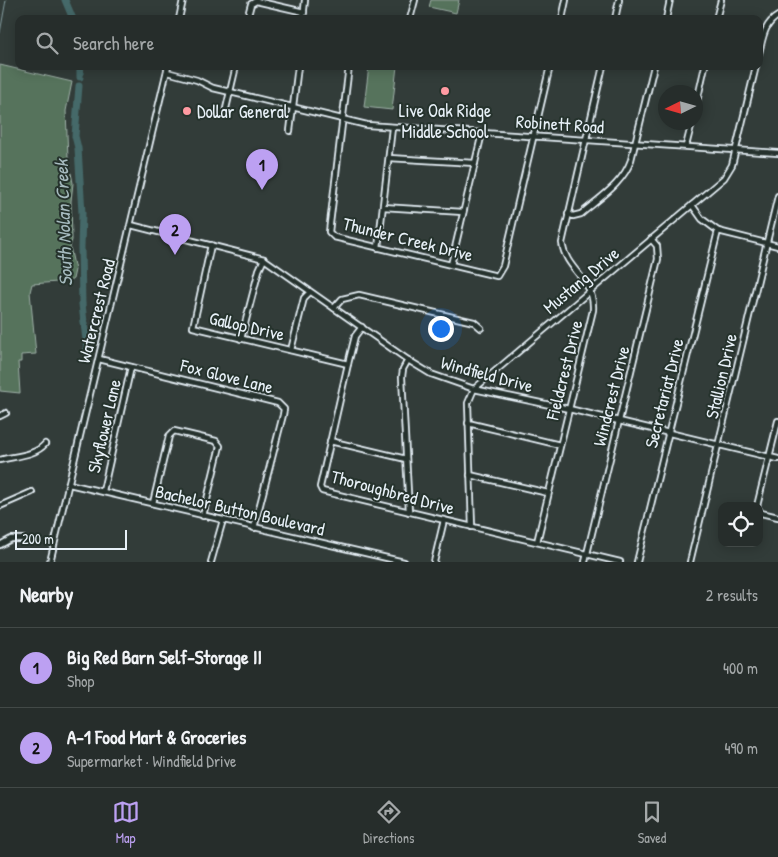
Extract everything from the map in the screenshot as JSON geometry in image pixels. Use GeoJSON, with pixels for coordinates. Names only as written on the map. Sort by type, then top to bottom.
{"type":"FeatureCollection","features":[{"type":"Feature","properties":{"kind":"street"},"geometry":{"type":"LineString","coordinates":[[180,15],[184,0]]}},
{"type":"Feature","properties":{"kind":"street"},"geometry":{"type":"LineString","coordinates":[[304,15],[305,0]]}},
{"type":"Feature","properties":{"kind":"street"},"geometry":{"type":"LineString","coordinates":[[411,15],[415,0]]}},
{"type":"Feature","properties":{"kind":"street"},"geometry":{"type":"LineString","coordinates":[[563,15],[566,0]]}},
{"type":"Feature","properties":{"kind":"street"},"geometry":{"type":"LineString","coordinates":[[615,15],[619,0]]}},
{"type":"Feature","properties":{"kind":"street"},"geometry":{"type":"LineString","coordinates":[[667,15],[670,0]]}},
{"type":"Feature","properties":{"kind":"street"},"geometry":{"type":"LineString","coordinates":[[717,15],[721,0]]}},
{"type":"Feature","properties":{"kind":"street"},"geometry":{"type":"LineString","coordinates":[[248,15],[251,4],[256,1],[304,12]]}},
{"type":"Feature","properties":{"kind":"street"},"geometry":{"type":"LineString","coordinates":[[763,41],[768,25],[778,16]]}},
{"type":"Feature","properties":{"kind":"street"},"geometry":{"type":"LineString","coordinates":[[225,113],[235,70]]}},
{"type":"Feature","properties":{"kind":"street"},"geometry":{"type":"LineString","coordinates":[[290,131],[297,70]]}},
{"type":"Feature","properties":{"kind":"street","name":"Thunder Creek Drive"},"geometry":{"type":"LineString","coordinates":[[348,70],[329,232],[334,237],[497,276],[503,266],[534,136]]}},
{"type":"Feature","properties":{"kind":"street"},"geometry":{"type":"LineString","coordinates":[[534,136],[549,70]]}},
{"type":"Feature","properties":{"kind":"street"},"geometry":{"type":"LineString","coordinates":[[591,290],[567,259],[562,249],[562,238],[602,70]]}},
{"type":"Feature","properties":{"kind":"street"},"geometry":{"type":"LineString","coordinates":[[568,214],[573,216],[581,214],[619,181],[629,167],[653,70]]}},
{"type":"Feature","properties":{"kind":"street"},"geometry":{"type":"LineString","coordinates":[[701,85],[704,70]]}},
{"type":"Feature","properties":{"kind":"street","name":"Mustang Drive"},"geometry":{"type":"LineString","coordinates":[[474,389],[724,178],[732,165],[755,70]]}},
{"type":"Feature","properties":{"kind":"street","name":"Robinett Road"},"geometry":{"type":"LineString","coordinates":[[167,72],[197,80],[213,88],[367,125],[778,153]]}},
{"type":"Feature","properties":{"kind":"street","name":"Watercrest Road"},"geometry":{"type":"LineString","coordinates":[[50,562],[167,72]]}},
{"type":"Feature","properties":{"kind":"street"},"geometry":{"type":"LineString","coordinates":[[378,248],[392,128]]}},
{"type":"Feature","properties":{"kind":"street"},"geometry":{"type":"LineString","coordinates":[[686,146],[690,130]]}},
{"type":"Feature","properties":{"kind":"street"},"geometry":{"type":"LineString","coordinates":[[451,265],[482,133]]}},
{"type":"Feature","properties":{"kind":"street"},"geometry":{"type":"LineString","coordinates":[[389,158],[475,163]]}},
{"type":"Feature","properties":{"kind":"street","name":"Stallion Drive"},"geometry":{"type":"LineString","coordinates":[[690,562],[778,196]]}},
{"type":"Feature","properties":{"kind":"street"},"geometry":{"type":"LineString","coordinates":[[692,205],[702,220],[718,231],[778,246]]}},
{"type":"Feature","properties":{"kind":"street"},"geometry":{"type":"LineString","coordinates":[[383,207],[463,212]]}},
{"type":"Feature","properties":{"kind":"street","name":"Windfield Drive"},"geometry":{"type":"LineString","coordinates":[[131,225],[264,260],[431,374],[474,389],[619,420],[778,459]]}},
{"type":"Feature","properties":{"kind":"street","name":"Secretariat Drive"},"geometry":{"type":"LineString","coordinates":[[638,562],[718,231]]}},
{"type":"Feature","properties":{"kind":"street","name":"Windcrest Drive"},"geometry":{"type":"LineString","coordinates":[[585,562],[658,259],[657,246],[651,239]]}},
{"type":"Feature","properties":{"kind":"street","name":"Gallop Drive"},"geometry":{"type":"LineString","coordinates":[[211,245],[193,327],[348,364]]}},
{"type":"Feature","properties":{"kind":"street"},"geometry":{"type":"LineString","coordinates":[[241,339],[259,270],[264,260]]}},
{"type":"Feature","properties":{"kind":"street","name":"Fieldcrest Drive"},"geometry":{"type":"LineString","coordinates":[[537,542],[593,310],[591,290]]}},
{"type":"Feature","properties":{"kind":"street"},"geometry":{"type":"LineString","coordinates":[[291,350],[304,298],[310,292]]}},
{"type":"Feature","properties":{"kind":"street"},"geometry":{"type":"LineString","coordinates":[[334,308],[342,299],[358,295],[474,322],[481,328]]}},
{"type":"Feature","properties":{"kind":"street","name":"Thoroughbred Drive"},"geometry":{"type":"LineString","coordinates":[[362,327],[355,336],[348,364],[320,487],[322,491],[620,562]]}},
{"type":"Feature","properties":{"kind":"street","name":"Fox Glove Lane"},"geometry":{"type":"LineString","coordinates":[[99,359],[269,400],[282,405],[284,409],[283,415],[254,528]]}},
{"type":"Feature","properties":{"kind":"street"},"geometry":{"type":"LineString","coordinates":[[408,360],[402,377],[409,512]]}},
{"type":"Feature","properties":{"kind":"street","name":"Skyflower Lane"},"geometry":{"type":"LineString","coordinates":[[102,491],[132,367]]}},
{"type":"Feature","properties":{"kind":"street"},"geometry":{"type":"LineString","coordinates":[[472,527],[468,404],[474,389]]}},
{"type":"Feature","properties":{"kind":"street"},"geometry":{"type":"LineString","coordinates":[[0,416],[6,413]]}},
{"type":"Feature","properties":{"kind":"street"},"geometry":{"type":"LineString","coordinates":[[758,502],[778,421]]}},
{"type":"Feature","properties":{"kind":"street"},"geometry":{"type":"LineString","coordinates":[[468,423],[560,445]]}},
{"type":"Feature","properties":{"kind":"street"},"geometry":{"type":"LineString","coordinates":[[153,503],[171,432],[174,431],[216,441],[220,446],[203,516]]}},
{"type":"Feature","properties":{"kind":"street"},"geometry":{"type":"LineString","coordinates":[[330,441],[406,459]]}},
{"type":"Feature","properties":{"kind":"street"},"geometry":{"type":"LineString","coordinates":[[0,460],[33,452],[45,444]]}},
{"type":"Feature","properties":{"kind":"street"},"geometry":{"type":"LineString","coordinates":[[470,474],[548,494]]}},
{"type":"Feature","properties":{"kind":"street","name":"Bachelor Button Boulevard"},"geometry":{"type":"LineString","coordinates":[[69,484],[401,562]]}},
{"type":"Feature","properties":{"kind":"street"},"geometry":{"type":"LineString","coordinates":[[0,506],[32,492]]}},
{"type":"Feature","properties":{"kind":"street"},"geometry":{"type":"LineString","coordinates":[[763,514],[778,517]]}},
{"type":"Feature","properties":{"kind":"street"},"geometry":{"type":"LineString","coordinates":[[212,562],[223,520]]}},
{"type":"Feature","properties":{"kind":"street"},"geometry":{"type":"LineString","coordinates":[[434,562],[444,520]]}},
{"type":"Feature","properties":{"kind":"street"},"geometry":{"type":"LineString","coordinates":[[0,545],[11,540],[23,539]]}},
{"type":"Feature","properties":{"kind":"green space"},"geometry":{"type":"Polygon","coordinates":[[[431,0],[459,0],[456,13],[429,7],[431,0]]]}},
{"type":"Feature","properties":{"kind":"green space"},"geometry":{"type":"Polygon","coordinates":[[[0,65],[72,82],[66,111],[68,158],[73,183],[71,201],[72,240],[70,247],[75,270],[73,279],[70,281],[32,284],[30,292],[36,354],[21,355],[21,362],[18,362],[20,393],[0,391],[0,65]]]}},
{"type":"Feature","properties":{"kind":"green space"},"geometry":{"type":"Polygon","coordinates":[[[369,70],[397,70],[392,110],[364,107],[369,70]]]}},
{"type":"Feature","properties":{"kind":"waterway"},"geometry":{"type":"LineString","coordinates":[[0,33],[6,0]]}},
{"type":"Feature","properties":{"kind":"waterway","name":"South Nolan Creek"},"geometry":{"type":"LineString","coordinates":[[65,0],[71,15]]}},
{"type":"Feature","properties":{"kind":"waterway","name":"South Nolan Creek"},"geometry":{"type":"LineString","coordinates":[[80,70],[80,77]]}},
{"type":"Feature","properties":{"kind":"waterway","name":"South Nolan Creek"},"geometry":{"type":"LineString","coordinates":[[79,86],[75,136],[78,148],[82,213],[82,304],[88,359]]}},
{"type":"Feature","properties":{"kind":"place","name":"Live Oak Ridge Middle School"},"geometry":{"type":"Point","coordinates":[445,91]}},
{"type":"Feature","properties":{"kind":"place","name":"Dollar General"},"geometry":{"type":"Point","coordinates":[187,111]}},
{"type":"Feature","properties":{"kind":"place","name":"Big Red Barn Self-Storage II"},"geometry":{"type":"Point","coordinates":[262,190]}},
{"type":"Feature","properties":{"kind":"place","name":"A-1 Food Mart & Groceries"},"geometry":{"type":"Point","coordinates":[175,255]}}]}
